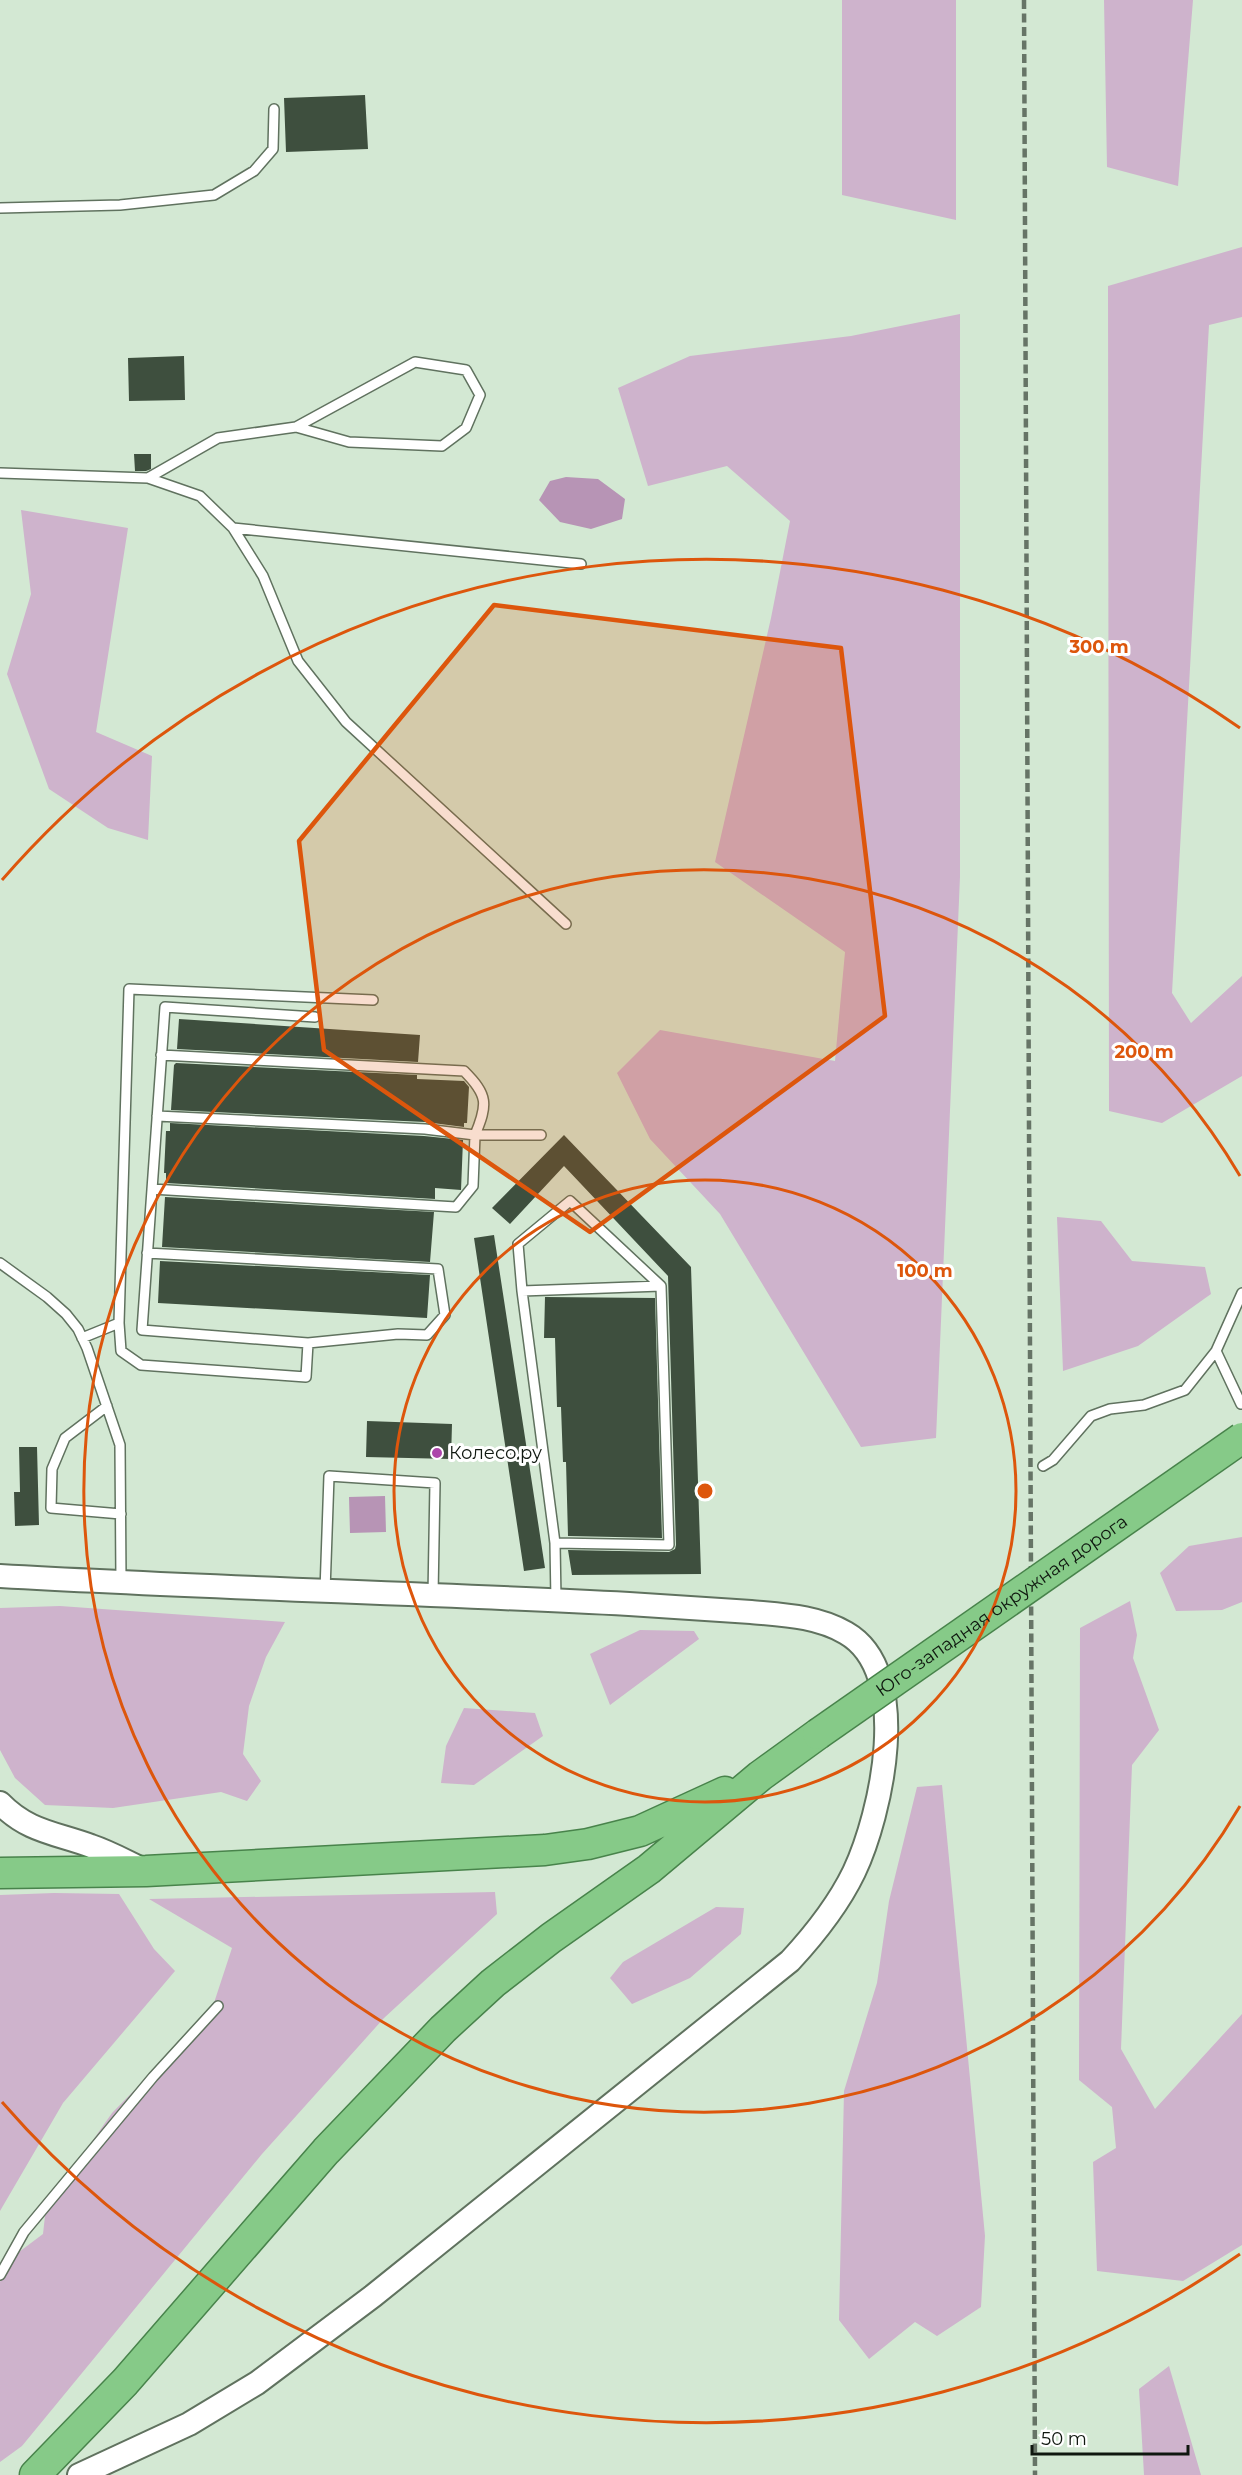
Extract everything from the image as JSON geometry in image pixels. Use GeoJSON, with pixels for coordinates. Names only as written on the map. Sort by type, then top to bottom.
{"type":"FeatureCollection","features":[{"type":"Feature","properties":{"kind":"highway","name":"Юго-западная окружная дорога"},"geometry":{"type":"LineString","coordinates":[[760,1776],[1242,1438]]}},
{"type":"Feature","properties":{"kind":"highway"},"geometry":{"type":"LineString","coordinates":[[0,1873],[146,1871],[545,1850],[640,1831],[760,1776]]}},
{"type":"Feature","properties":{"kind":"highway"},"geometry":{"type":"LineString","coordinates":[[35,2475],[125,2382],[333,2143],[443,2029],[493,1983],[551,1938],[649,1869],[760,1776]]}},
{"type":"Feature","properties":{"kind":"street"},"geometry":{"type":"LineString","coordinates":[[0,1576],[556,1600],[722,1610],[806,1618],[827,1624],[848,1634],[863,1648],[879,1678],[885,1712],[884,1775],[876,1809],[854,1871],[839,1899],[816,1932],[790,1961],[373,2296],[257,2383],[189,2424],[78,2475]]}},
{"type":"Feature","properties":{"kind":"street"},"geometry":{"type":"LineString","coordinates":[[0,1803],[18,1818],[36,1828],[59,1838],[91,1846],[146,1871]]}},
{"type":"Feature","properties":{"kind":"lane"},"geometry":{"type":"LineString","coordinates":[[0,208],[120,205],[214,195],[254,171],[273,149],[274,109]]}},
{"type":"Feature","properties":{"kind":"lane"},"geometry":{"type":"LineString","coordinates":[[148,478],[218,438],[296,427],[415,362],[466,370],[480,395],[466,428],[442,446],[349,442],[296,427]]}},
{"type":"Feature","properties":{"kind":"lane"},"geometry":{"type":"LineString","coordinates":[[0,473],[148,478],[200,496],[233,528],[263,576],[298,661],[346,722],[566,924]]}},
{"type":"Feature","properties":{"kind":"lane"},"geometry":{"type":"LineString","coordinates":[[233,528],[581,564]]}},
{"type":"Feature","properties":{"kind":"lane"},"geometry":{"type":"LineString","coordinates":[[308,1342],[306,1377],[141,1365],[121,1351],[118,1323],[129,989],[373,1000]]}},
{"type":"Feature","properties":{"kind":"lane"},"geometry":{"type":"LineString","coordinates":[[147,1253],[438,1269],[445,1315],[427,1335],[398,1334],[308,1342],[142,1330],[147,1253],[161,1054],[165,1007],[315,1017]]}},
{"type":"Feature","properties":{"kind":"lane"},"geometry":{"type":"LineString","coordinates":[[152,1189],[456,1207],[473,1186],[476,1135],[486,1111],[479,1087],[464,1071],[161,1054]]}},
{"type":"Feature","properties":{"kind":"lane"},"geometry":{"type":"LineString","coordinates":[[157,1116],[425,1129],[476,1135],[541,1135]]}},
{"type":"Feature","properties":{"kind":"lane"},"geometry":{"type":"LineString","coordinates":[[555,1543],[669,1545],[661,1286],[570,1201],[518,1244],[522,1291],[555,1543],[556,1600]]}},
{"type":"Feature","properties":{"kind":"lane"},"geometry":{"type":"LineString","coordinates":[[0,1263],[47,1297],[66,1314],[82,1338],[120,1445],[121,1583]]}},
{"type":"Feature","properties":{"kind":"lane"},"geometry":{"type":"LineString","coordinates":[[522,1291],[661,1286]]}},
{"type":"Feature","properties":{"kind":"lane"},"geometry":{"type":"LineString","coordinates":[[1042,1466],[1053,1460],[1091,1416],[1110,1409],[1144,1405],[1185,1390],[1216,1351],[1242,1293]]}},
{"type":"Feature","properties":{"kind":"lane"},"geometry":{"type":"LineString","coordinates":[[82,1338],[118,1323]]}},
{"type":"Feature","properties":{"kind":"lane"},"geometry":{"type":"LineString","coordinates":[[1216,1351],[1241,1404]]}},
{"type":"Feature","properties":{"kind":"lane"},"geometry":{"type":"LineString","coordinates":[[107,1406],[65,1438],[52,1469],[51,1508],[121,1514]]}},
{"type":"Feature","properties":{"kind":"lane"},"geometry":{"type":"LineString","coordinates":[[325,1591],[329,1476],[435,1483],[433,1595]]}},
{"type":"Feature","properties":{"kind":"lane"},"geometry":{"type":"LineString","coordinates":[[0,2275],[24,2232],[153,2077],[218,2006]]}},
{"type":"Feature","properties":{"kind":"highlighted area"},"geometry":{"type":"Polygon","coordinates":[[[494,605],[841,648],[885,1016],[590,1232],[324,1050],[299,841],[494,605]]]}},
{"type":"Feature","properties":{"kind":"shaded area"},"geometry":{"type":"Polygon","coordinates":[[[842,0],[956,0],[956,220],[842,195],[842,0]]]}},
{"type":"Feature","properties":{"kind":"shaded area"},"geometry":{"type":"Polygon","coordinates":[[[1104,0],[1193,0],[1178,186],[1107,167],[1104,0]]]}},
{"type":"Feature","properties":{"kind":"shaded area"},"geometry":{"type":"Polygon","coordinates":[[[1242,247],[1242,317],[1209,325],[1172,993],[1191,1023],[1242,976],[1242,1076],[1162,1123],[1109,1111],[1108,286],[1242,247]]]}},
{"type":"Feature","properties":{"kind":"shaded area"},"geometry":{"type":"Polygon","coordinates":[[[960,314],[960,877],[936,1438],[861,1447],[720,1214],[650,1139],[617,1073],[660,1030],[835,1061],[845,952],[715,862],[771,618],[790,521],[727,466],[648,486],[618,388],[690,356],[851,336],[960,314]]]}},
{"type":"Feature","properties":{"kind":"shaded area"},"geometry":{"type":"Polygon","coordinates":[[[566,477],[598,479],[625,499],[622,519],[591,529],[560,522],[539,500],[550,481],[566,477]]]}},
{"type":"Feature","properties":{"kind":"shaded area"},"geometry":{"type":"Polygon","coordinates":[[[21,510],[128,528],[96,732],[152,756],[148,840],[108,828],[49,789],[7,674],[31,594],[21,510]]]}},
{"type":"Feature","properties":{"kind":"shaded area"},"geometry":{"type":"Polygon","coordinates":[[[1057,1217],[1101,1221],[1132,1261],[1205,1267],[1211,1294],[1138,1346],[1063,1371],[1057,1217]]]}},
{"type":"Feature","properties":{"kind":"shaded area"},"geometry":{"type":"Polygon","coordinates":[[[385,1496],[386,1532],[350,1533],[349,1497],[385,1496]]]}},
{"type":"Feature","properties":{"kind":"shaded area"},"geometry":{"type":"Polygon","coordinates":[[[1242,1537],[1242,1602],[1222,1610],[1176,1611],[1160,1573],[1189,1546],[1242,1537]]]}},
{"type":"Feature","properties":{"kind":"shaded area"},"geometry":{"type":"Polygon","coordinates":[[[1130,1601],[1137,1635],[1133,1658],[1159,1730],[1132,1765],[1121,2049],[1155,2109],[1242,2014],[1242,2245],[1183,2281],[1097,2271],[1093,2162],[1116,2148],[1112,2107],[1079,2080],[1080,1628],[1130,1601]]]}},
{"type":"Feature","properties":{"kind":"shaded area"},"geometry":{"type":"Polygon","coordinates":[[[60,1606],[285,1622],[266,1657],[249,1706],[243,1754],[261,1781],[247,1801],[221,1792],[113,1808],[45,1805],[15,1778],[0,1750],[0,1608],[60,1606]]]}},
{"type":"Feature","properties":{"kind":"shaded area"},"geometry":{"type":"Polygon","coordinates":[[[640,1630],[694,1631],[699,1639],[610,1705],[590,1654],[640,1630]]]}},
{"type":"Feature","properties":{"kind":"shaded area"},"geometry":{"type":"Polygon","coordinates":[[[464,1708],[535,1713],[543,1736],[474,1785],[441,1783],[446,1746],[464,1708]]]}},
{"type":"Feature","properties":{"kind":"shaded area"},"geometry":{"type":"Polygon","coordinates":[[[942,1785],[985,2236],[981,2307],[937,2336],[915,2322],[869,2359],[839,2320],[844,2091],[877,1983],[889,1901],[917,1787],[942,1785]]]}},
{"type":"Feature","properties":{"kind":"shaded area"},"geometry":{"type":"Polygon","coordinates":[[[495,1892],[497,1914],[384,2018],[262,2154],[22,2446],[0,2462],[0,2282],[7,2261],[43,2234],[46,2207],[112,2113],[211,2012],[232,1948],[149,1899],[495,1892]]]}},
{"type":"Feature","properties":{"kind":"shaded area"},"geometry":{"type":"Polygon","coordinates":[[[119,1894],[154,1949],[175,1971],[63,2103],[0,2211],[0,1895],[119,1894]]]}},
{"type":"Feature","properties":{"kind":"shaded area"},"geometry":{"type":"Polygon","coordinates":[[[716,1907],[744,1908],[741,1934],[690,1978],[632,2004],[610,1978],[623,1962],[716,1907]]]}},
{"type":"Feature","properties":{"kind":"shaded area"},"geometry":{"type":"Polygon","coordinates":[[[1169,2366],[1201,2475],[1144,2475],[1139,2389],[1169,2366]]]}},
{"type":"Feature","properties":{"kind":"building"},"geometry":{"type":"Polygon","coordinates":[[[365,95],[368,149],[286,152],[284,98],[365,95]]]}},
{"type":"Feature","properties":{"kind":"building"},"geometry":{"type":"Polygon","coordinates":[[[184,356],[185,400],[129,401],[128,358],[184,356]]]}},
{"type":"Feature","properties":{"kind":"building"},"geometry":{"type":"Polygon","coordinates":[[[134,454],[151,454],[151,469],[135,471],[134,454]]]}},
{"type":"Feature","properties":{"kind":"building"},"geometry":{"type":"Polygon","coordinates":[[[179,1019],[420,1035],[418,1062],[177,1049],[179,1019]]]}},
{"type":"Feature","properties":{"kind":"building"},"geometry":{"type":"Polygon","coordinates":[[[176,1063],[417,1075],[417,1079],[464,1081],[469,1087],[467,1123],[464,1123],[464,1127],[425,1122],[171,1110],[176,1063]]]}},
{"type":"Feature","properties":{"kind":"building"},"geometry":{"type":"Polygon","coordinates":[[[170,1123],[463,1140],[461,1190],[435,1188],[435,1199],[166,1183],[166,1173],[164,1173],[166,1131],[170,1131],[170,1123]]]}},
{"type":"Feature","properties":{"kind":"building"},"geometry":{"type":"Polygon","coordinates":[[[564,1135],[691,1267],[701,1574],[572,1575],[568,1550],[669,1552],[675,1549],[676,1545],[668,1276],[564,1166],[510,1224],[492,1208],[564,1135]]]}},
{"type":"Feature","properties":{"kind":"building"},"geometry":{"type":"Polygon","coordinates":[[[165,1197],[434,1212],[430,1262],[162,1247],[165,1197]]]}},
{"type":"Feature","properties":{"kind":"building"},"geometry":{"type":"Polygon","coordinates":[[[494,1235],[545,1568],[524,1571],[474,1238],[494,1235]]]}},
{"type":"Feature","properties":{"kind":"building"},"geometry":{"type":"Polygon","coordinates":[[[160,1261],[430,1275],[427,1318],[158,1303],[160,1261]]]}},
{"type":"Feature","properties":{"kind":"building"},"geometry":{"type":"Polygon","coordinates":[[[545,1297],[655,1298],[662,1538],[568,1536],[566,1462],[563,1462],[561,1407],[557,1407],[555,1338],[544,1338],[545,1297]]]}},
{"type":"Feature","properties":{"kind":"building"},"geometry":{"type":"Polygon","coordinates":[[[367,1421],[452,1424],[451,1459],[366,1457],[367,1421]]]}},
{"type":"Feature","properties":{"kind":"building"},"geometry":{"type":"Polygon","coordinates":[[[19,1447],[37,1447],[39,1525],[15,1526],[14,1492],[20,1492],[19,1447]]]}},
{"type":"Feature","properties":{"kind":"railway"},"geometry":{"type":"LineString","coordinates":[[1024,0],[1035,2475]]}},
{"type":"Feature","properties":{"kind":"place","name":"Колесо.ру"},"geometry":{"type":"Point","coordinates":[437,1453]}}]}
